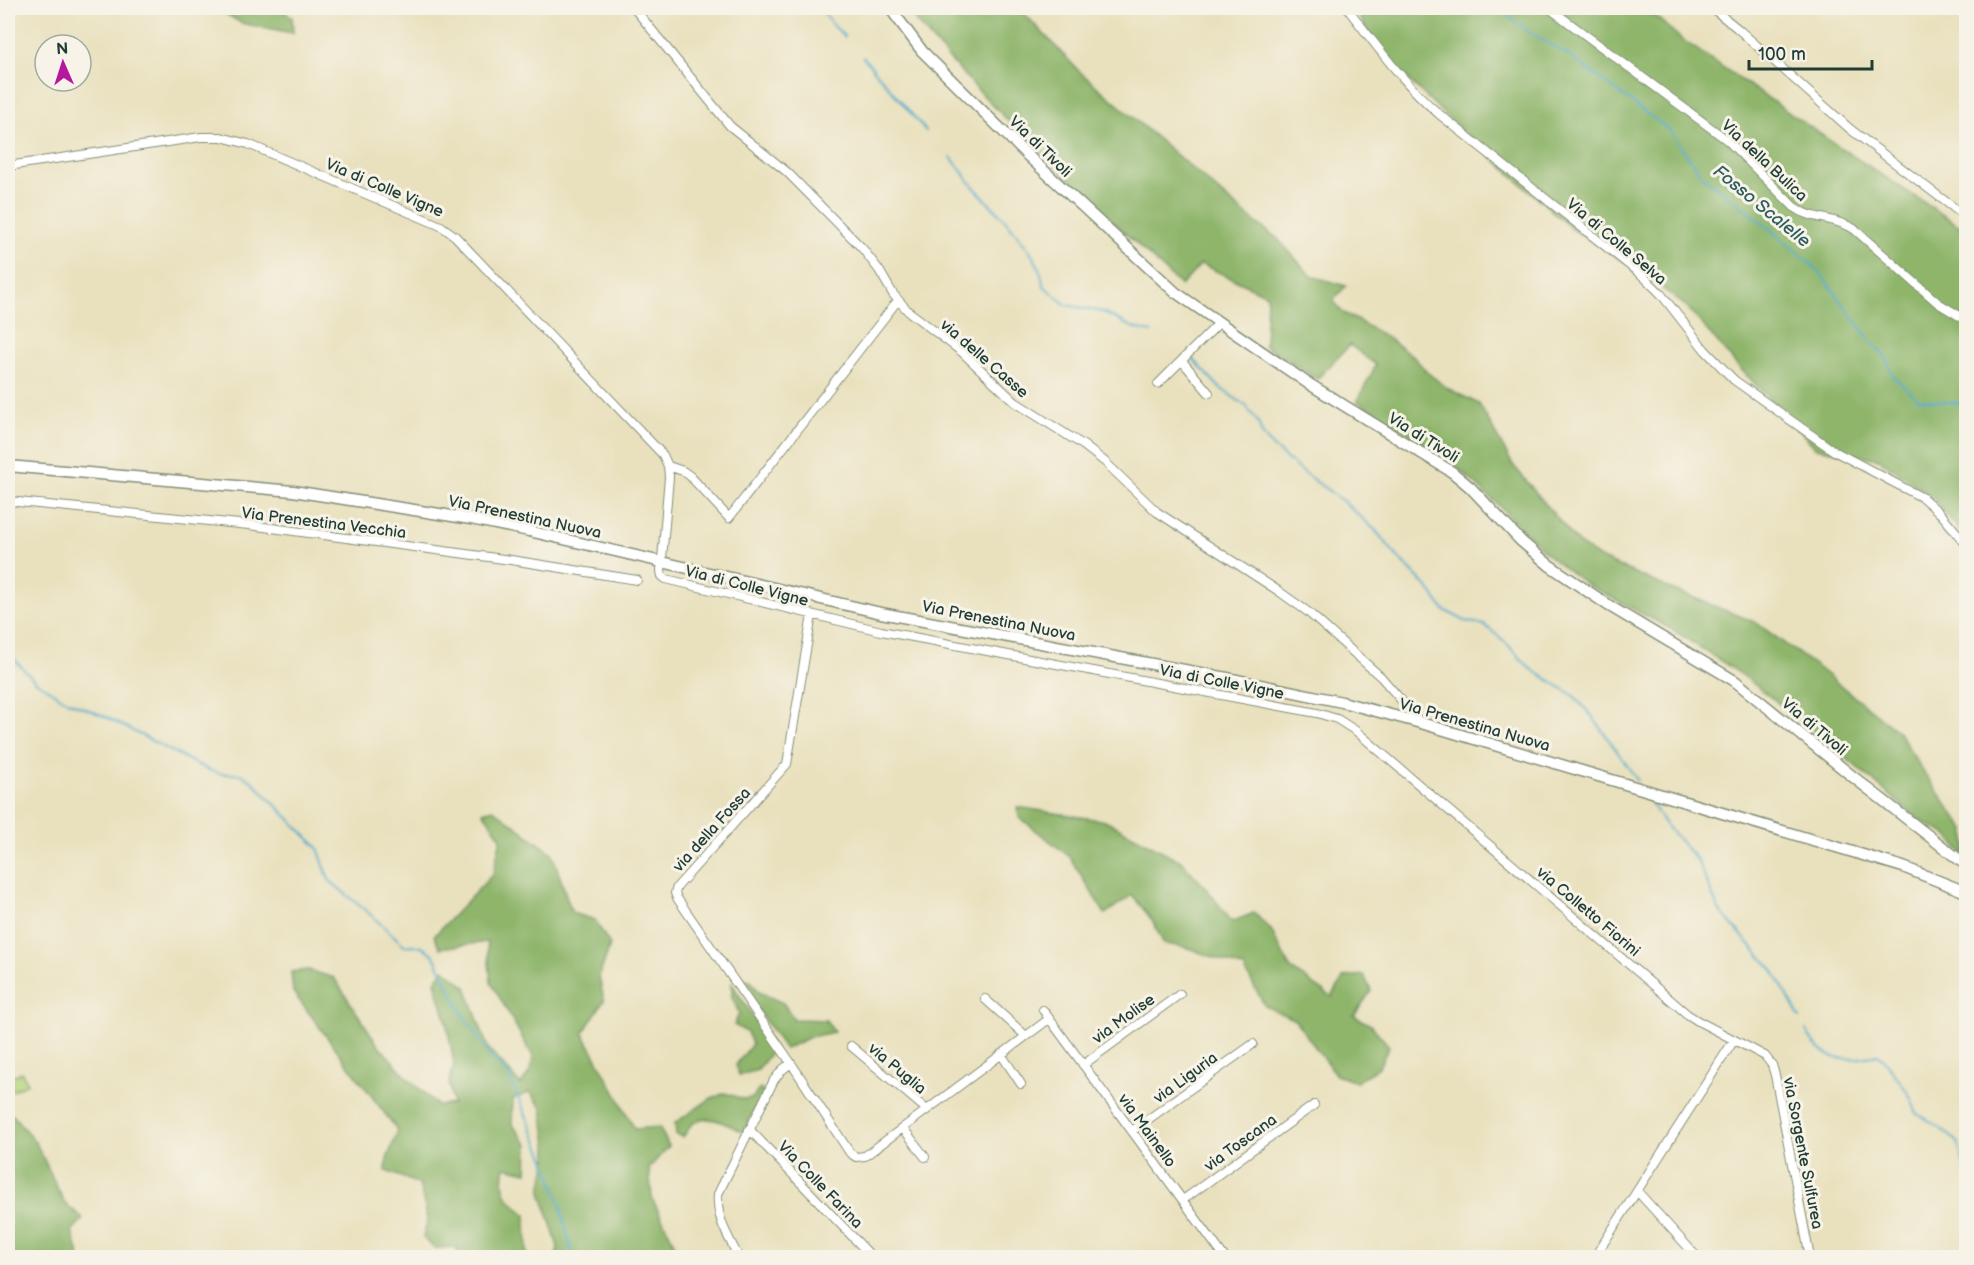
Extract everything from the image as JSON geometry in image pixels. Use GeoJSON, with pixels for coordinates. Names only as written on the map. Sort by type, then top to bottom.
{"type":"FeatureCollection","features":[{"type":"Feature","properties":{"kind":"main road","name":"Via di Tivoli"},"geometry":{"type":"LineString","coordinates":[[890,8],[922,51],[1027,155],[1175,291],[1313,386],[1452,472],[1521,541],[1549,565],[1601,601],[1736,681],[1966,865]]}},
{"type":"Feature","properties":{"kind":"main road","name":"Via Prenestina Nuova"},"geometry":{"type":"LineString","coordinates":[[8,466],[265,487],[489,522],[881,613],[1239,680],[1342,702],[1421,723],[1909,869],[1966,892]]}},
{"type":"Feature","properties":{"kind":"street","name":"via delle Casse"},"geometry":{"type":"LineString","coordinates":[[634,8],[723,118],[740,136],[787,172],[862,248],[898,300],[918,319],[962,352],[1015,402],[1083,445],[1105,462],[1161,515],[1278,590],[1308,612],[1381,677],[1421,723]]}},
{"type":"Feature","properties":{"kind":"street","name":"Via di Colle Selva"},"geometry":{"type":"LineString","coordinates":[[1347,8],[1396,71],[1420,97],[1643,276],[1705,350],[1734,380],[1834,451],[1923,498],[1941,514],[1966,544]]}},
{"type":"Feature","properties":{"kind":"street","name":"Via della Bulica"},"geometry":{"type":"LineString","coordinates":[[1549,8],[1727,140],[1794,207],[1807,215],[1838,221],[1854,229],[1934,299],[1966,320]]}},
{"type":"Feature","properties":{"kind":"street"},"geometry":{"type":"LineString","coordinates":[[1712,8],[1850,129],[1966,217]]}},
{"type":"Feature","properties":{"kind":"street","name":"Via di Colle Vigne"},"geometry":{"type":"LineString","coordinates":[[8,166],[201,137],[215,137],[248,144],[430,220],[455,236],[659,449],[668,466],[669,477],[662,562],[662,573],[666,579],[892,634],[1324,715],[1343,722],[1356,731],[1432,795]]}},
{"type":"Feature","properties":{"kind":"street"},"geometry":{"type":"LineString","coordinates":[[668,466],[690,476],[729,518],[898,300]]}},
{"type":"Feature","properties":{"kind":"street"},"geometry":{"type":"LineString","coordinates":[[1158,384],[1220,323]]}},
{"type":"Feature","properties":{"kind":"street"},"geometry":{"type":"LineString","coordinates":[[1182,361],[1209,393]]}},
{"type":"Feature","properties":{"kind":"street","name":"Via Prenestina Vecchia"},"geometry":{"type":"LineString","coordinates":[[8,501],[249,525],[637,580]]}},
{"type":"Feature","properties":{"kind":"street","name":"via della Fossa"},"geometry":{"type":"LineString","coordinates":[[812,615],[787,764],[677,887],[675,893],[850,1153],[856,1157],[865,1156],[903,1128]]}},
{"type":"Feature","properties":{"kind":"street","name":"via Colletto Fiorini"},"geometry":{"type":"LineString","coordinates":[[1432,795],[1688,1014],[1734,1040]]}},
{"type":"Feature","properties":{"kind":"street","name":"via Molise"},"geometry":{"type":"LineString","coordinates":[[1083,1065],[1180,994]]}},
{"type":"Feature","properties":{"kind":"street"},"geometry":{"type":"LineString","coordinates":[[986,999],[1026,1036]]}},
{"type":"Feature","properties":{"kind":"street","name":"via Mainello"},"geometry":{"type":"LineString","coordinates":[[1042,1010],[1225,1257]]}},
{"type":"Feature","properties":{"kind":"street"},"geometry":{"type":"LineString","coordinates":[[925,1157],[903,1128],[1048,1019]]}},
{"type":"Feature","properties":{"kind":"street"},"geometry":{"type":"LineString","coordinates":[[1594,1257],[1734,1040]]}},
{"type":"Feature","properties":{"kind":"street","name":"via Sorgente Sulfurea"},"geometry":{"type":"LineString","coordinates":[[1734,1040],[1765,1056],[1773,1068],[1810,1257]]}},
{"type":"Feature","properties":{"kind":"street","name":"via Liguria"},"geometry":{"type":"LineString","coordinates":[[1132,1131],[1253,1044]]}},
{"type":"Feature","properties":{"kind":"street","name":"via Puglia"},"geometry":{"type":"LineString","coordinates":[[851,1046],[927,1110]]}},
{"type":"Feature","properties":{"kind":"street"},"geometry":{"type":"LineString","coordinates":[[1001,1054],[1021,1083]]}},
{"type":"Feature","properties":{"kind":"street"},"geometry":{"type":"LineString","coordinates":[[740,1257],[722,1224],[718,1201],[721,1186],[776,1077],[791,1063]]}},
{"type":"Feature","properties":{"kind":"street","name":"via Toscana"},"geometry":{"type":"LineString","coordinates":[[1183,1200],[1314,1105]]}},
{"type":"Feature","properties":{"kind":"street","name":"Via Colle Farina"},"geometry":{"type":"LineString","coordinates":[[749,1129],[873,1257]]}},
{"type":"Feature","properties":{"kind":"street"},"geometry":{"type":"LineString","coordinates":[[1637,1191],[1698,1257]]}},
{"type":"Feature","properties":{"kind":"green space"},"geometry":{"type":"Polygon","coordinates":[[[216,8],[279,8],[292,17],[293,33],[241,23],[216,8]]]}},
{"type":"Feature","properties":{"kind":"green space"},"geometry":{"type":"Polygon","coordinates":[[[905,8],[1019,8],[1079,71],[1245,214],[1278,239],[1311,276],[1346,286],[1333,300],[1342,312],[1383,335],[1412,355],[1428,373],[1447,388],[1479,404],[1513,465],[1578,543],[1602,559],[1755,622],[1898,731],[1924,773],[1966,831],[1966,857],[1946,834],[1919,820],[1825,740],[1741,674],[1673,630],[1586,584],[1548,555],[1449,460],[1357,401],[1376,365],[1350,345],[1317,379],[1265,346],[1267,295],[1201,264],[1181,286],[1004,117],[905,8]]]}},
{"type":"Feature","properties":{"kind":"green space"},"geometry":{"type":"Polygon","coordinates":[[[1354,8],[1646,8],[1680,38],[1966,230],[1966,539],[1933,498],[1879,459],[1816,448],[1734,362],[1687,307],[1638,270],[1572,229],[1445,115],[1380,52],[1354,8]]]}},
{"type":"Feature","properties":{"kind":"green space"},"geometry":{"type":"Polygon","coordinates":[[[1017,807],[1106,821],[1181,861],[1207,889],[1232,922],[1254,913],[1271,930],[1290,968],[1332,997],[1344,977],[1364,975],[1371,991],[1354,1016],[1371,1025],[1389,1046],[1379,1067],[1356,1082],[1336,1075],[1295,1020],[1265,1006],[1244,968],[1185,947],[1164,944],[1152,920],[1132,895],[1105,914],[1069,856],[1019,817],[1017,807]]]}},
{"type":"Feature","properties":{"kind":"green space"},"geometry":{"type":"Polygon","coordinates":[[[493,809],[552,853],[572,913],[595,920],[610,945],[599,977],[604,1000],[583,1033],[635,1129],[659,1127],[669,1146],[649,1168],[652,1198],[681,1257],[556,1257],[558,1247],[541,1192],[548,1152],[542,1108],[530,1092],[513,1099],[512,1124],[528,1145],[527,1172],[505,1167],[503,1176],[506,1195],[526,1215],[527,1257],[457,1257],[457,1247],[435,1248],[423,1238],[428,1219],[419,1184],[386,1171],[387,1159],[398,1131],[293,992],[291,972],[308,970],[334,978],[378,1045],[408,1078],[438,1106],[453,1104],[449,1084],[454,1064],[446,1020],[435,982],[444,969],[466,987],[488,1048],[521,1085],[530,1071],[533,1057],[491,982],[487,942],[440,948],[434,936],[493,874],[501,838],[483,812],[493,809]]]}},
{"type":"Feature","properties":{"kind":"green space"},"geometry":{"type":"Polygon","coordinates":[[[739,978],[751,981],[759,992],[783,1003],[794,1019],[826,1020],[834,1032],[810,1037],[785,1049],[737,980],[739,978]]]}},
{"type":"Feature","properties":{"kind":"green space"},"geometry":{"type":"Polygon","coordinates":[[[732,984],[774,1048],[758,1070],[739,1075],[736,1065],[752,1044],[747,1032],[734,1025],[739,1013],[732,997],[732,984]]]}},
{"type":"Feature","properties":{"kind":"green space"},"geometry":{"type":"Polygon","coordinates":[[[21,1072],[28,1083],[8,1093],[8,1074],[16,1075],[21,1072]]]}},
{"type":"Feature","properties":{"kind":"green space"},"geometry":{"type":"Polygon","coordinates":[[[760,1088],[764,1092],[743,1132],[719,1121],[707,1119],[693,1123],[683,1137],[676,1135],[675,1123],[710,1099],[725,1093],[742,1099],[753,1098],[760,1088]]]}},
{"type":"Feature","properties":{"kind":"green space"},"geometry":{"type":"Polygon","coordinates":[[[8,1113],[13,1115],[36,1143],[64,1202],[83,1219],[72,1231],[79,1257],[8,1257],[8,1174],[13,1170],[8,1163],[8,1113]]]}},
{"type":"Feature","properties":{"kind":"waterway"},"geometry":{"type":"LineString","coordinates":[[821,8],[831,23],[845,37]]}},
{"type":"Feature","properties":{"kind":"waterway","name":"Fosso Scalelle"},"geometry":{"type":"LineString","coordinates":[[1497,8],[1532,34],[1571,57],[1669,130],[1702,176],[1758,219],[1818,270],[1869,339],[1886,358],[1893,376],[1918,399],[1966,404]]}},
{"type":"Feature","properties":{"kind":"waterway"},"geometry":{"type":"LineString","coordinates":[[863,57],[926,131]]}},
{"type":"Feature","properties":{"kind":"waterway"},"geometry":{"type":"LineString","coordinates":[[951,157],[973,186],[1007,222],[1030,251],[1039,267],[1044,286],[1066,305],[1103,312],[1134,328],[1151,332]]}},
{"type":"Feature","properties":{"kind":"waterway"},"geometry":{"type":"LineString","coordinates":[[1193,359],[1220,388],[1246,406],[1258,422],[1262,434],[1273,447],[1344,502],[1375,530],[1427,587],[1444,610],[1465,621],[1484,625],[1502,639],[1531,669],[1573,695],[1592,716],[1638,781]]}},
{"type":"Feature","properties":{"kind":"waterway"},"geometry":{"type":"LineString","coordinates":[[8,653],[35,681],[67,701],[104,716],[208,770],[223,774],[241,774],[253,782],[318,848],[329,880],[405,946],[422,947],[433,954],[461,1011],[490,1056],[508,1074],[545,1159],[560,1203],[573,1258]]}},
{"type":"Feature","properties":{"kind":"waterway"},"geometry":{"type":"LineString","coordinates":[[1648,798],[1664,823],[1697,860],[1719,910],[1773,970],[1800,1018]]}},
{"type":"Feature","properties":{"kind":"waterway"},"geometry":{"type":"LineString","coordinates":[[1806,1030],[1813,1041],[1827,1054],[1845,1059],[1878,1055],[1885,1061],[1909,1094],[1917,1114],[1958,1142],[1966,1168]]}}]}
